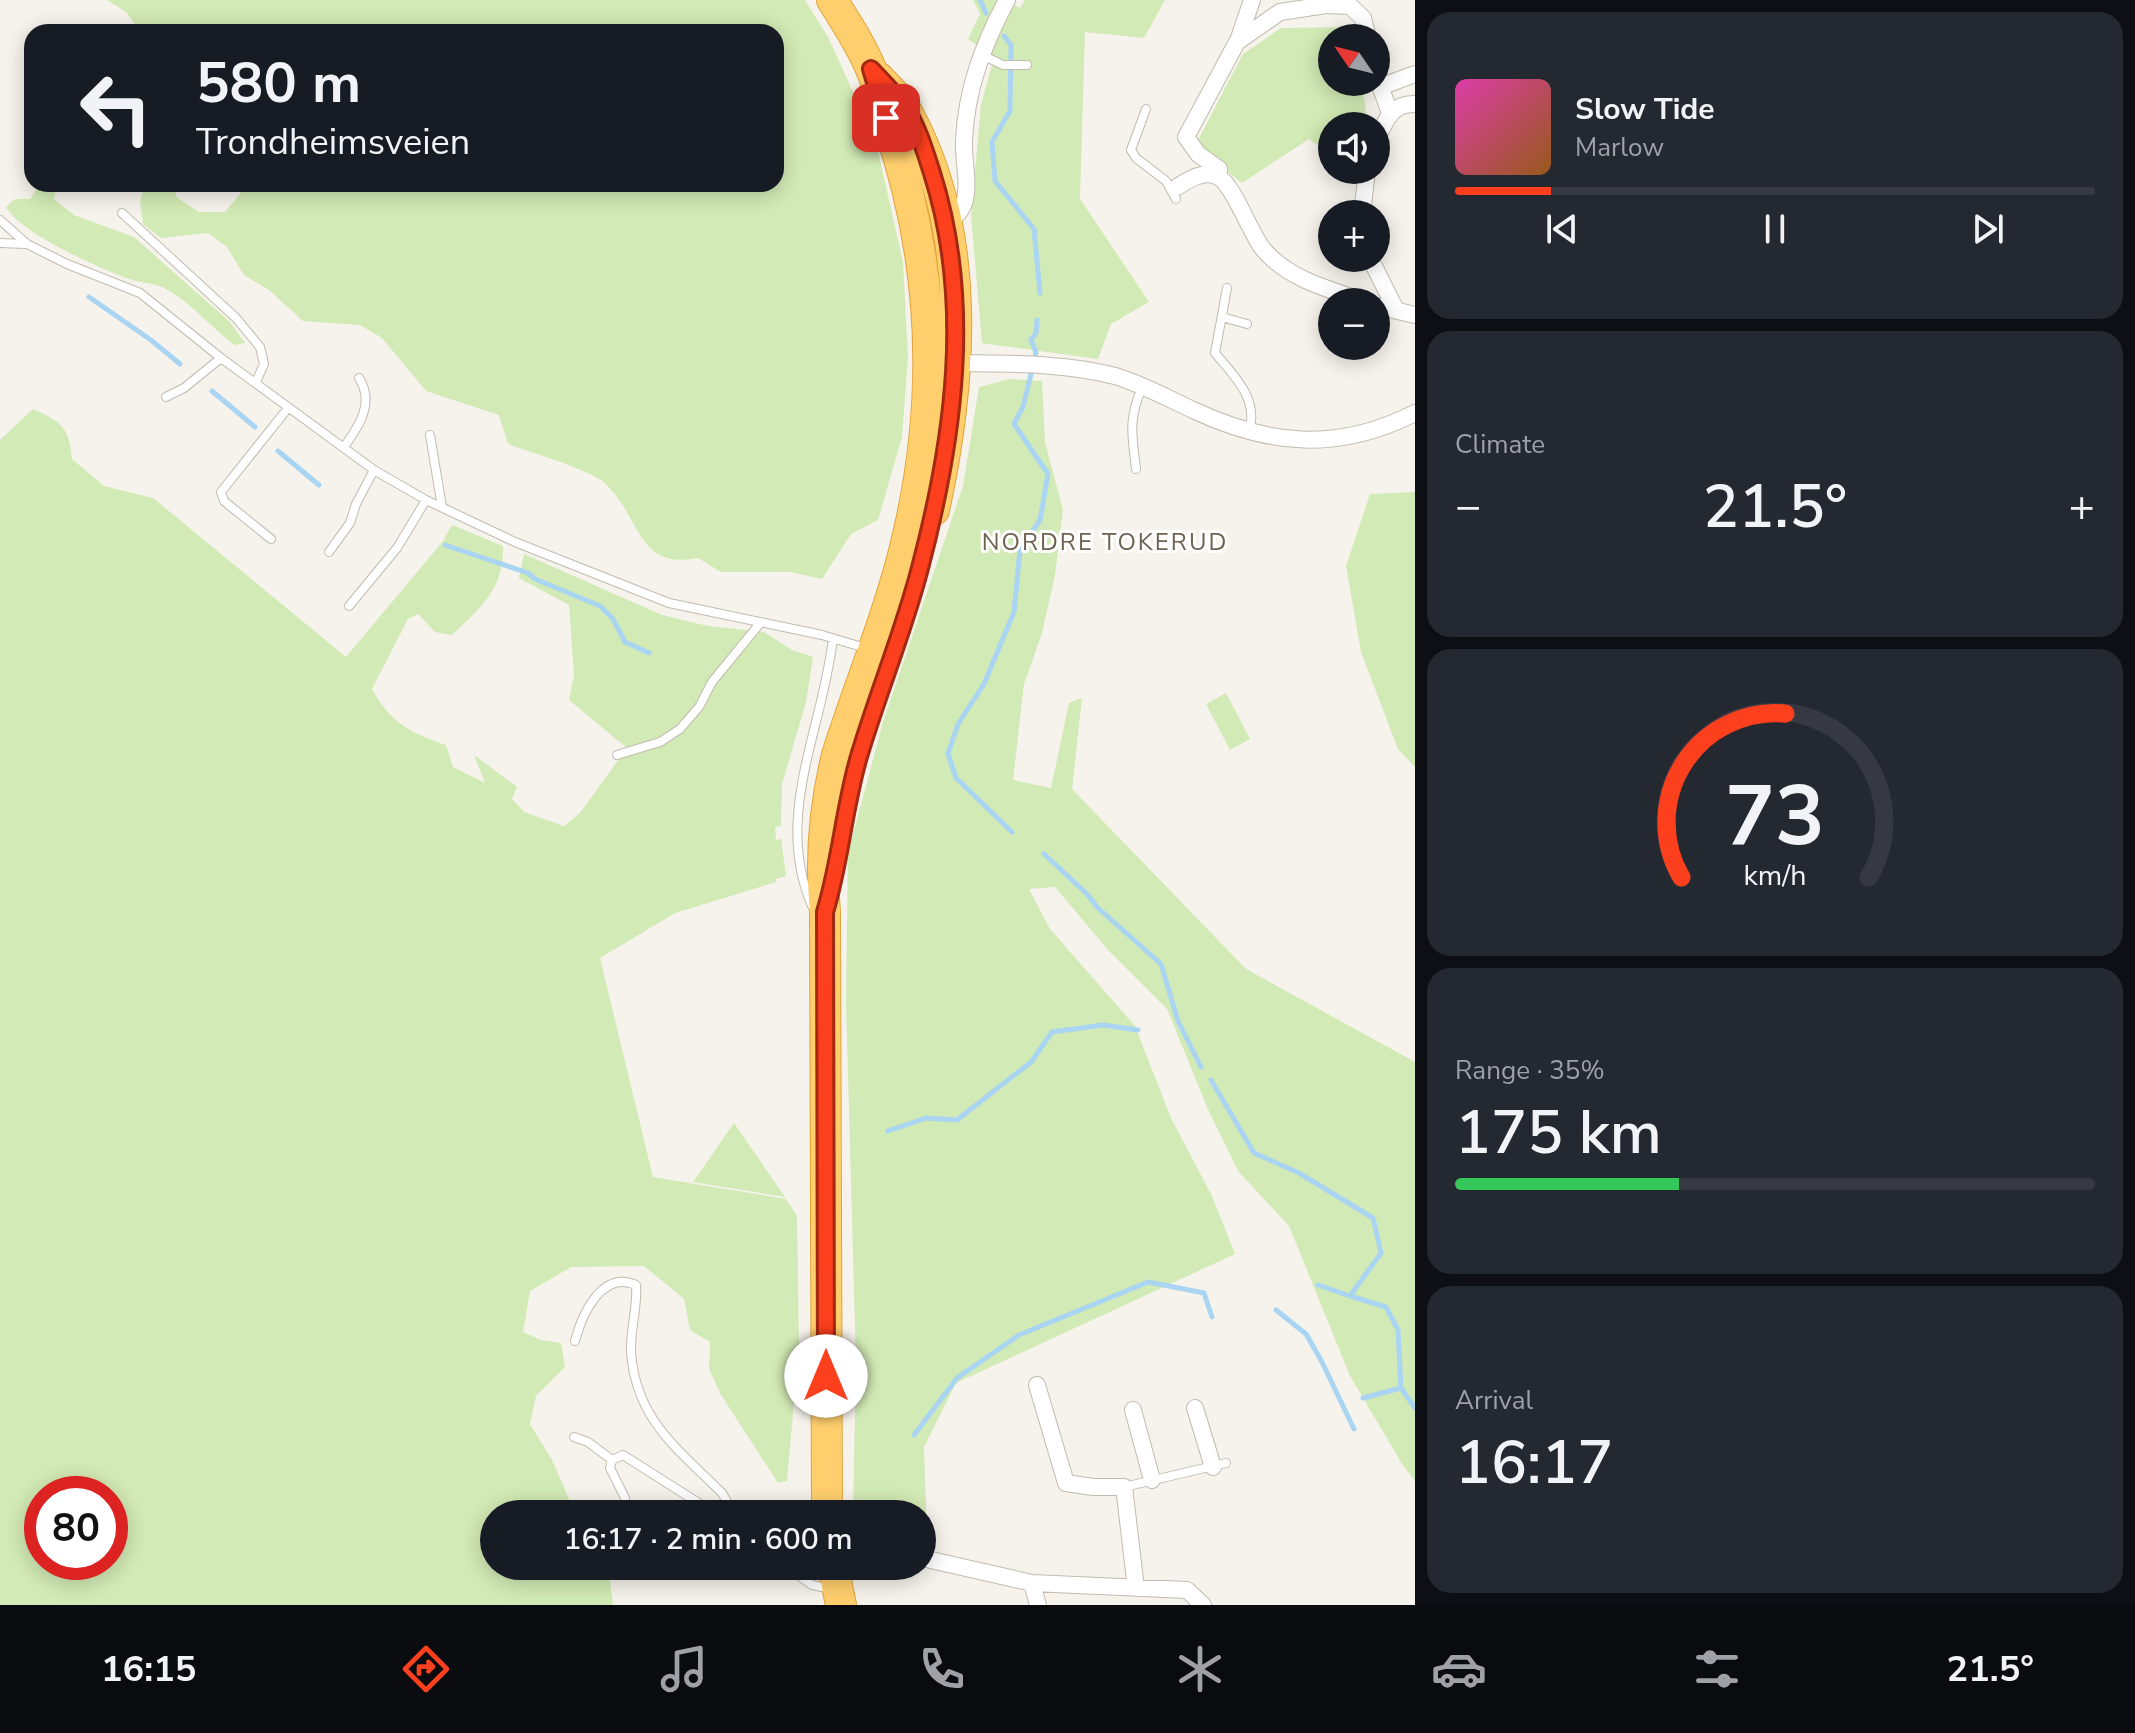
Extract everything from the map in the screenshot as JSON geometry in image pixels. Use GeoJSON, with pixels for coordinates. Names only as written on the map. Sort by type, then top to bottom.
{"type":"FeatureCollection","features":[{"type":"Feature","properties":{"kind":"highway"},"geometry":{"type":"LineString","coordinates":[[827,1500],[825,923],[822,849],[831,782],[846,727],[883,653],[955,297],[932,226],[929,164],[905,108],[871,69],[832,0]]}},
{"type":"Feature","properties":{"kind":"street"},"geometry":{"type":"LineString","coordinates":[[932,226],[958,215],[965,198],[966,118],[971,85],[981,55],[1007,0]]}},
{"type":"Feature","properties":{"kind":"street"},"geometry":{"type":"LineString","coordinates":[[1218,177],[1219,169],[1198,154],[1186,137],[1237,42],[1252,0]]}},
{"type":"Feature","properties":{"kind":"street"},"geometry":{"type":"LineString","coordinates":[[1237,42],[1280,12],[1341,4],[1355,8],[1364,24]]}},
{"type":"Feature","properties":{"kind":"street"},"geometry":{"type":"LineString","coordinates":[[1390,79],[1415,74]]}},
{"type":"Feature","properties":{"kind":"street"},"geometry":{"type":"LineString","coordinates":[[1390,113],[1404,104],[1415,104]]}},
{"type":"Feature","properties":{"kind":"street"},"geometry":{"type":"LineString","coordinates":[[1176,193],[1201,175],[1218,177],[1228,186],[1262,248],[1288,272],[1326,288]]}},
{"type":"Feature","properties":{"kind":"street"},"geometry":{"type":"LineString","coordinates":[[1377,272],[1395,308]]}},
{"type":"Feature","properties":{"kind":"street"},"geometry":{"type":"LineString","coordinates":[[1390,309],[1415,315]]}},
{"type":"Feature","properties":{"kind":"street"},"geometry":{"type":"LineString","coordinates":[[942,362],[1080,369],[1143,386],[1248,433],[1293,440],[1344,438],[1415,413]]}},
{"type":"Feature","properties":{"kind":"street"},"geometry":{"type":"LineString","coordinates":[[1037,1385],[1066,1483],[1124,1487],[1136,1588]]}},
{"type":"Feature","properties":{"kind":"street"},"geometry":{"type":"LineString","coordinates":[[1195,1408],[1219,1465]]}},
{"type":"Feature","properties":{"kind":"street"},"geometry":{"type":"LineString","coordinates":[[1133,1410],[1152,1480]]}},
{"type":"Feature","properties":{"kind":"street"},"geometry":{"type":"LineString","coordinates":[[936,1561],[1032,1583],[1187,1590],[1203,1605]]}},
{"type":"Feature","properties":{"kind":"street"},"geometry":{"type":"LineString","coordinates":[[1032,1583],[1038,1605]]}},
{"type":"Feature","properties":{"kind":"lane"},"geometry":{"type":"LineString","coordinates":[[981,55],[1003,65],[1023,65]]}},
{"type":"Feature","properties":{"kind":"lane"},"geometry":{"type":"LineString","coordinates":[[1146,109],[1131,150],[1176,193]]}},
{"type":"Feature","properties":{"kind":"lane"},"geometry":{"type":"LineString","coordinates":[[122,213],[236,318],[260,347],[264,364],[256,382]]}},
{"type":"Feature","properties":{"kind":"lane"},"geometry":{"type":"LineString","coordinates":[[0,220],[27,244],[67,264],[140,293],[288,408],[374,470],[426,500],[515,542],[669,603],[833,638],[883,653]]}},
{"type":"Feature","properties":{"kind":"lane"},"geometry":{"type":"LineString","coordinates":[[0,243],[27,244]]}},
{"type":"Feature","properties":{"kind":"lane"},"geometry":{"type":"LineString","coordinates":[[1227,288],[1215,353],[1250,398],[1253,419],[1248,433]]}},
{"type":"Feature","properties":{"kind":"lane"},"geometry":{"type":"LineString","coordinates":[[1222,317],[1247,324]]}},
{"type":"Feature","properties":{"kind":"lane"},"geometry":{"type":"LineString","coordinates":[[166,397],[184,388],[221,358]]}},
{"type":"Feature","properties":{"kind":"lane"},"geometry":{"type":"LineString","coordinates":[[344,447],[359,427],[364,414],[367,398],[359,378]]}},
{"type":"Feature","properties":{"kind":"lane"},"geometry":{"type":"LineString","coordinates":[[1136,469],[1131,424],[1143,386]]}},
{"type":"Feature","properties":{"kind":"lane"},"geometry":{"type":"LineString","coordinates":[[271,539],[224,501],[221,492],[288,408]]}},
{"type":"Feature","properties":{"kind":"lane"},"geometry":{"type":"LineString","coordinates":[[430,435],[442,507]]}},
{"type":"Feature","properties":{"kind":"lane"},"geometry":{"type":"LineString","coordinates":[[329,552],[350,523],[374,470]]}},
{"type":"Feature","properties":{"kind":"lane"},"geometry":{"type":"LineString","coordinates":[[349,606],[397,548],[426,500]]}},
{"type":"Feature","properties":{"kind":"lane"},"geometry":{"type":"LineString","coordinates":[[617,755],[660,742],[680,729],[699,707],[712,682],[761,622]]}},
{"type":"Feature","properties":{"kind":"lane"},"geometry":{"type":"LineString","coordinates":[[825,923],[801,879],[796,836],[799,796],[821,709],[833,638]]}},
{"type":"Feature","properties":{"kind":"lane"},"geometry":{"type":"LineString","coordinates":[[575,1341],[601,1290],[612,1282],[627,1281],[636,1285],[631,1355],[643,1403],[650,1418],[665,1436],[726,1500]]}},
{"type":"Feature","properties":{"kind":"lane"},"geometry":{"type":"LineString","coordinates":[[574,1437],[588,1442],[612,1460]]}},
{"type":"Feature","properties":{"kind":"lane"},"geometry":{"type":"LineString","coordinates":[[612,1460],[623,1455],[638,1461],[657,1478],[693,1500]]}},
{"type":"Feature","properties":{"kind":"lane"},"geometry":{"type":"LineString","coordinates":[[612,1460],[610,1468],[625,1500]]}},
{"type":"Feature","properties":{"kind":"lane"},"geometry":{"type":"LineString","coordinates":[[1124,1487],[1219,1465]]}},
{"type":"Feature","properties":{"kind":"lane"},"geometry":{"type":"LineString","coordinates":[[805,1580],[812,1585],[837,1587]]}},
{"type":"Feature","properties":{"kind":"green space"},"geometry":{"type":"Polygon","coordinates":[[[107,0],[805,0],[828,37],[876,143],[903,262],[908,357],[902,437],[878,520],[851,534],[822,579],[790,572],[721,572],[698,558],[679,560],[665,557],[646,543],[603,481],[569,465],[508,444],[499,415],[426,391],[382,338],[360,325],[303,321],[269,290],[244,275],[227,247],[208,233],[161,238],[143,224],[140,201],[143,192],[176,192],[176,197],[199,212],[225,212],[240,192],[784,192],[784,24],[134,24],[126,12],[107,0]]]}},
{"type":"Feature","properties":{"kind":"green space"},"geometry":{"type":"Polygon","coordinates":[[[973,0],[1005,0],[1020,8],[1025,0],[1165,0],[1144,38],[1085,32],[1080,199],[1149,302],[1111,324],[1098,359],[982,343],[971,215],[981,105],[994,57],[968,39],[980,14],[973,0]]]}},
{"type":"Feature","properties":{"kind":"green space"},"geometry":{"type":"Polygon","coordinates":[[[1281,28],[1318,28],[1318,96],[1364,96],[1366,112],[1318,112],[1318,146],[1309,139],[1242,183],[1195,146],[1243,54],[1281,28]]]}},
{"type":"Feature","properties":{"kind":"green space"},"geometry":{"type":"Polygon","coordinates":[[[35,192],[55,192],[54,199],[74,215],[134,237],[230,322],[245,343],[235,345],[181,299],[162,287],[118,275],[44,239],[14,217],[6,207],[15,199],[30,199],[35,192]]]}},
{"type":"Feature","properties":{"kind":"green space"},"geometry":{"type":"Polygon","coordinates":[[[1010,379],[1042,381],[1045,442],[1063,510],[1055,575],[1042,633],[1024,684],[1013,780],[1051,788],[1069,703],[1082,698],[1072,789],[1246,969],[1415,1062],[1415,1481],[1350,1376],[1289,1226],[1238,1171],[1207,1107],[1167,1009],[1108,950],[1055,887],[1029,889],[1050,929],[1135,1026],[1171,1118],[1212,1196],[1235,1254],[956,1383],[924,1447],[926,1500],[853,1500],[856,1363],[846,1002],[848,853],[883,722],[963,486],[979,387],[1010,379]]]}},
{"type":"Feature","properties":{"kind":"green space"},"geometry":{"type":"Polygon","coordinates":[[[33,409],[57,422],[69,439],[72,459],[104,486],[153,498],[346,657],[443,541],[452,525],[503,546],[500,575],[481,606],[452,635],[435,632],[418,614],[408,619],[372,689],[379,701],[403,725],[446,745],[453,767],[485,783],[474,755],[517,787],[512,799],[524,812],[564,826],[580,813],[627,748],[569,700],[574,675],[569,605],[519,578],[524,554],[662,615],[708,626],[764,632],[792,650],[813,657],[806,702],[782,784],[781,826],[775,827],[776,840],[781,839],[786,876],[776,879],[776,882],[675,913],[600,958],[653,1177],[786,1199],[797,1216],[799,1346],[787,1481],[778,1483],[721,1395],[709,1369],[710,1342],[690,1330],[684,1299],[644,1266],[571,1267],[530,1291],[523,1332],[541,1340],[561,1343],[565,1367],[536,1396],[530,1424],[552,1460],[570,1500],[480,1500],[480,1580],[610,1580],[613,1605],[0,1605],[0,440],[33,409]]]}},
{"type":"Feature","properties":{"kind":"green space"},"geometry":{"type":"Polygon","coordinates":[[[1415,492],[1415,767],[1398,749],[1361,652],[1346,566],[1370,494],[1415,492]]]}},
{"type":"Feature","properties":{"kind":"green space"},"geometry":{"type":"Polygon","coordinates":[[[1226,693],[1250,739],[1230,750],[1206,704],[1226,693]]]}},
{"type":"Feature","properties":{"kind":"green space"},"geometry":{"type":"Polygon","coordinates":[[[734,1123],[785,1197],[693,1182],[734,1123]]]}},
{"type":"Feature","properties":{"kind":"waterway"},"geometry":{"type":"LineString","coordinates":[[980,0],[986,13]]}},
{"type":"Feature","properties":{"kind":"waterway"},"geometry":{"type":"LineString","coordinates":[[1004,36],[1011,45],[1010,111],[992,142],[995,181],[1034,229],[1040,293]]}},
{"type":"Feature","properties":{"kind":"waterway"},"geometry":{"type":"LineString","coordinates":[[89,297],[148,338]]}},
{"type":"Feature","properties":{"kind":"waterway"},"geometry":{"type":"LineString","coordinates":[[1034,360],[1036,352],[1031,340],[1036,333],[1037,320]]}},
{"type":"Feature","properties":{"kind":"waterway"},"geometry":{"type":"LineString","coordinates":[[151,340],[180,364]]}},
{"type":"Feature","properties":{"kind":"waterway"},"geometry":{"type":"LineString","coordinates":[[1012,832],[956,778],[948,754],[958,724],[984,684],[1014,612],[1020,550],[1040,520],[1048,474],[1014,424],[1023,407],[1032,370]]}},
{"type":"Feature","properties":{"kind":"waterway"},"geometry":{"type":"LineString","coordinates":[[212,391],[255,427]]}},
{"type":"Feature","properties":{"kind":"waterway"},"geometry":{"type":"LineString","coordinates":[[278,451],[319,485]]}},
{"type":"Feature","properties":{"kind":"waterway"},"geometry":{"type":"LineString","coordinates":[[445,545],[528,573],[535,579],[600,606],[613,619],[625,642],[649,653]]}},
{"type":"Feature","properties":{"kind":"waterway"},"geometry":{"type":"LineString","coordinates":[[1044,854],[1161,964],[1178,1021],[1201,1067]]}},
{"type":"Feature","properties":{"kind":"waterway"},"geometry":{"type":"LineString","coordinates":[[888,1131],[926,1118],[957,1120],[1031,1062],[1052,1032],[1103,1025],[1138,1030]]}},
{"type":"Feature","properties":{"kind":"waterway"},"geometry":{"type":"LineString","coordinates":[[1211,1080],[1254,1153],[1299,1173],[1373,1218],[1381,1253],[1350,1296],[1386,1307],[1398,1330],[1401,1388],[1415,1408]]}},
{"type":"Feature","properties":{"kind":"waterway"},"geometry":{"type":"LineString","coordinates":[[914,1435],[957,1378],[1019,1335],[1148,1282],[1204,1293],[1212,1317]]}},
{"type":"Feature","properties":{"kind":"waterway"},"geometry":{"type":"LineString","coordinates":[[1318,1285],[1350,1296]]}},
{"type":"Feature","properties":{"kind":"waterway"},"geometry":{"type":"LineString","coordinates":[[1276,1310],[1306,1334],[1354,1429]]}},
{"type":"Feature","properties":{"kind":"waterway"},"geometry":{"type":"LineString","coordinates":[[1363,1398],[1401,1388]]}},
{"type":"Feature","properties":{"kind":"district","name":"NORDRE TOKERUD"},"geometry":{"type":"Point","coordinates":[1105,542]}},
{"type":"Feature","properties":{"kind":"route"},"geometry":{"type":"LineString","coordinates":[[826,1376],[825,912],[837,875],[845,815],[858,757],[910,602],[928,537],[949,435],[956,339],[950,241],[941,199],[905,108],[871,69],[886,118]]}}]}
